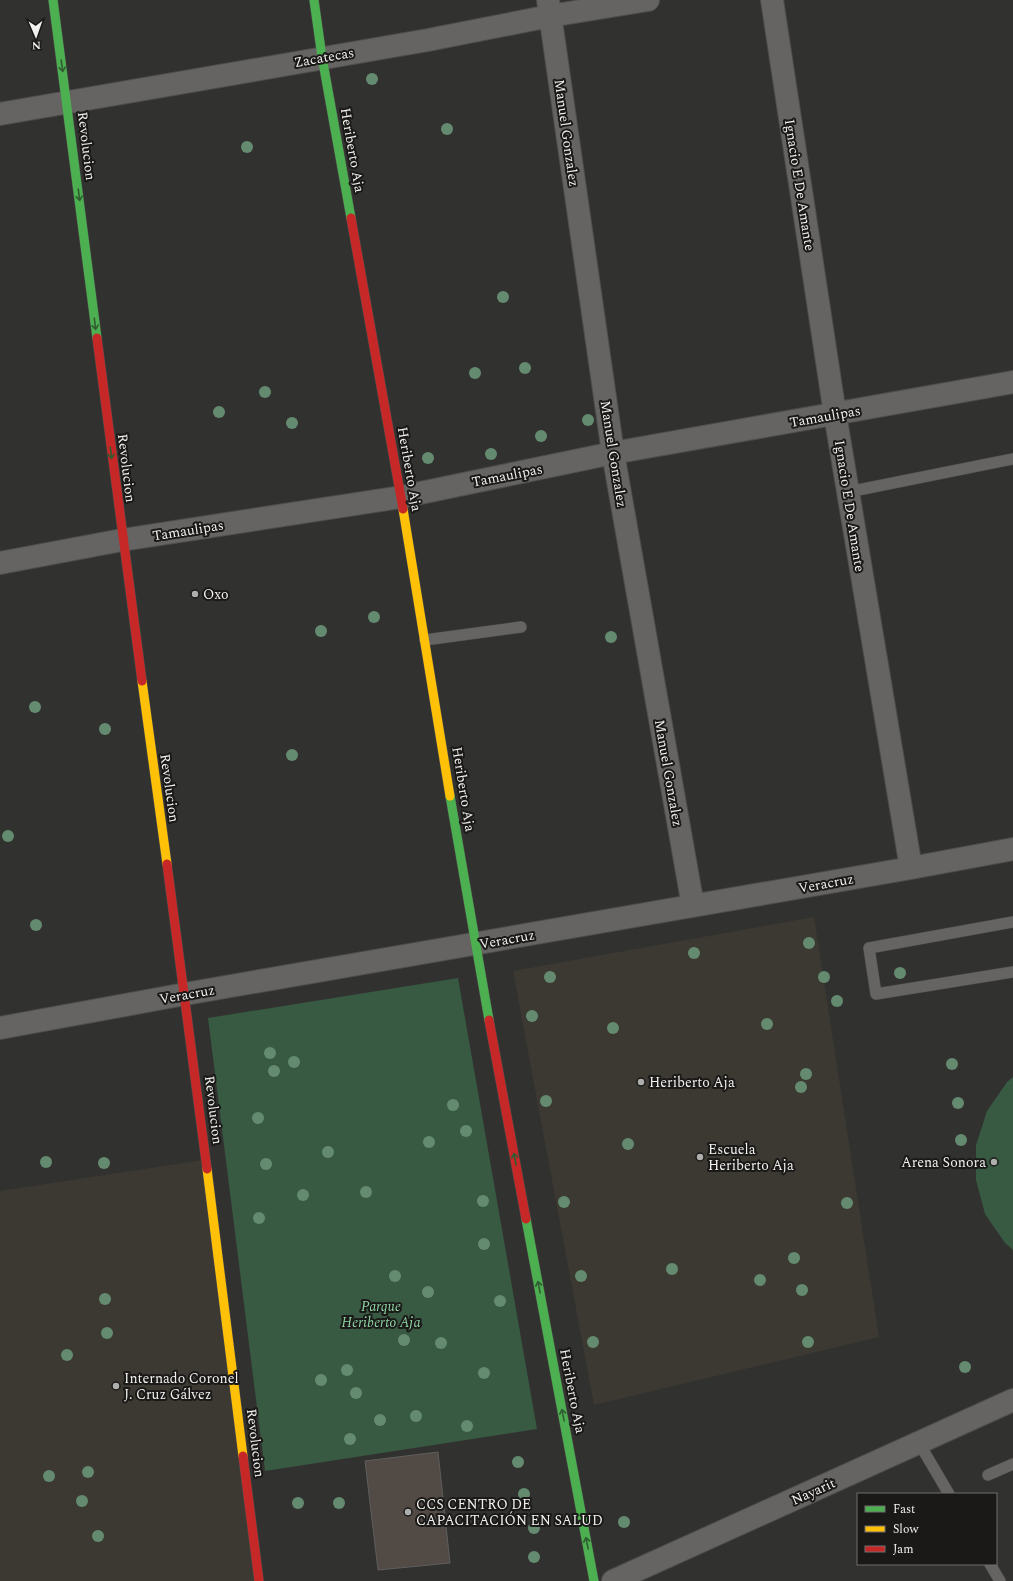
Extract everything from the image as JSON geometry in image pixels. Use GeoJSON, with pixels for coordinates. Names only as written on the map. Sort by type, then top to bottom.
{"type":"FeatureCollection","features":[{"type":"Feature","properties":{"kind":"main road","name":"Revolucion"},"geometry":{"type":"LineString","coordinates":[[53,0],[122,540],[185,994],[259,1581]]}},
{"type":"Feature","properties":{"kind":"main road","name":"Heriberto Aja"},"geometry":{"type":"LineString","coordinates":[[314,0],[322,57],[401,497],[475,944],[594,1581]]}},
{"type":"Feature","properties":{"kind":"street","name":"Zacatecas"},"geometry":{"type":"LineString","coordinates":[[0,114],[322,57],[428,40],[549,8],[648,0]]}},
{"type":"Feature","properties":{"kind":"street","name":"Ignacio E De Amante"},"geometry":{"type":"LineString","coordinates":[[772,0],[835,414],[911,868]]}},
{"type":"Feature","properties":{"kind":"street","name":"Manuel Gonzalez"},"geometry":{"type":"LineString","coordinates":[[549,8],[614,454],[693,906]]}},
{"type":"Feature","properties":{"kind":"street","name":"Tamaulipas"},"geometry":{"type":"LineString","coordinates":[[0,563],[122,540],[401,497],[614,454],[1013,382]]}},
{"type":"Feature","properties":{"kind":"street","name":"Veracruz"},"geometry":{"type":"LineString","coordinates":[[0,1028],[185,994],[1013,849]]}},
{"type":"Feature","properties":{"kind":"street","name":"Nayarit"},"geometry":{"type":"LineString","coordinates":[[613,1581],[1013,1400]]}},
{"type":"Feature","properties":{"kind":"lane"},"geometry":{"type":"LineString","coordinates":[[848,492],[1013,459]]}},
{"type":"Feature","properties":{"kind":"lane"},"geometry":{"type":"LineString","coordinates":[[425,640],[521,627]]}},
{"type":"Feature","properties":{"kind":"lane"},"geometry":{"type":"LineString","coordinates":[[1013,922],[869,948],[876,994],[1013,972]]}},
{"type":"Feature","properties":{"kind":"lane"},"geometry":{"type":"LineString","coordinates":[[919,1443],[948,1493]]}},
{"type":"Feature","properties":{"kind":"lane"},"geometry":{"type":"LineString","coordinates":[[988,1475],[1013,1464]]}},
{"type":"Feature","properties":{"kind":"lane"},"geometry":{"type":"LineString","coordinates":[[991,1565],[1000,1581]]}},
{"type":"Feature","properties":{"kind":"shaded area","name":"Escuela Heriberto Aja"},"geometry":{"type":"Polygon","coordinates":[[[814,917],[879,1337],[594,1405],[513,971],[814,917]]]}},
{"type":"Feature","properties":{"kind":"shaded area","name":"Internado Coronel J. Cruz Gálvez"},"geometry":{"type":"Polygon","coordinates":[[[203,1160],[258,1581],[0,1581],[0,1191],[203,1160]]]}},
{"type":"Feature","properties":{"kind":"green space","name":"Parque Heriberto Aja"},"geometry":{"type":"Polygon","coordinates":[[[458,978],[537,1429],[265,1471],[208,1018],[458,978]]]}},
{"type":"Feature","properties":{"kind":"green space","name":"Arena Sonora"},"geometry":{"type":"Polygon","coordinates":[[[1013,1077],[1013,1250],[1005,1243],[985,1214],[976,1180],[976,1145],[987,1111],[1007,1082],[1013,1077]]]}},
{"type":"Feature","properties":{"kind":"building","name":"CCS CENTRO DE CAPACITACIÓN EN SALUD"},"geometry":{"type":"Polygon","coordinates":[[[438,1452],[450,1563],[378,1570],[365,1461],[438,1452]]]}},
{"type":"Feature","properties":{"kind":"traffic: fast"},"geometry":{"type":"LineString","coordinates":[[53,0],[97,338]]}},
{"type":"Feature","properties":{"kind":"traffic: fast"},"geometry":{"type":"LineString","coordinates":[[314,0],[322,57],[351,218]]}},
{"type":"Feature","properties":{"kind":"traffic: fast"},"geometry":{"type":"LineString","coordinates":[[450,796],[489,1020]]}},
{"type":"Feature","properties":{"kind":"traffic: fast"},"geometry":{"type":"LineString","coordinates":[[526,1219],[594,1581]]}},
{"type":"Feature","properties":{"kind":"traffic: slow"},"geometry":{"type":"LineString","coordinates":[[403,509],[450,796]]}},
{"type":"Feature","properties":{"kind":"traffic: slow"},"geometry":{"type":"LineString","coordinates":[[142,681],[167,864]]}},
{"type":"Feature","properties":{"kind":"traffic: slow"},"geometry":{"type":"LineString","coordinates":[[207,1169],[243,1456]]}},
{"type":"Feature","properties":{"kind":"traffic: jam"},"geometry":{"type":"LineString","coordinates":[[351,218],[403,509]]}},
{"type":"Feature","properties":{"kind":"traffic: jam"},"geometry":{"type":"LineString","coordinates":[[97,338],[142,681]]}},
{"type":"Feature","properties":{"kind":"traffic: jam"},"geometry":{"type":"LineString","coordinates":[[167,864],[207,1169]]}},
{"type":"Feature","properties":{"kind":"traffic: jam"},"geometry":{"type":"LineString","coordinates":[[489,1020],[526,1219]]}},
{"type":"Feature","properties":{"kind":"traffic: jam"},"geometry":{"type":"LineString","coordinates":[[243,1456],[259,1581]]}},
{"type":"Feature","properties":{"kind":"place","name":"Oxo"},"geometry":{"type":"Point","coordinates":[195,594]}},
{"type":"Feature","properties":{"kind":"place","name":"Heriberto Aja"},"geometry":{"type":"Point","coordinates":[641,1082]}},
{"type":"Feature","properties":{"kind":"place","name":"Escuela Heriberto Aja"},"geometry":{"type":"Point","coordinates":[700,1157]}},
{"type":"Feature","properties":{"kind":"place","name":"Arena Sonora"},"geometry":{"type":"Point","coordinates":[994,1162]}},
{"type":"Feature","properties":{"kind":"place","name":"Internado Coronel J. Cruz Gálvez"},"geometry":{"type":"Point","coordinates":[116,1386]}},
{"type":"Feature","properties":{"kind":"place","name":"CCS CENTRO DE CAPACITACIÓN EN SALUD"},"geometry":{"type":"Point","coordinates":[408,1512]}}]}
